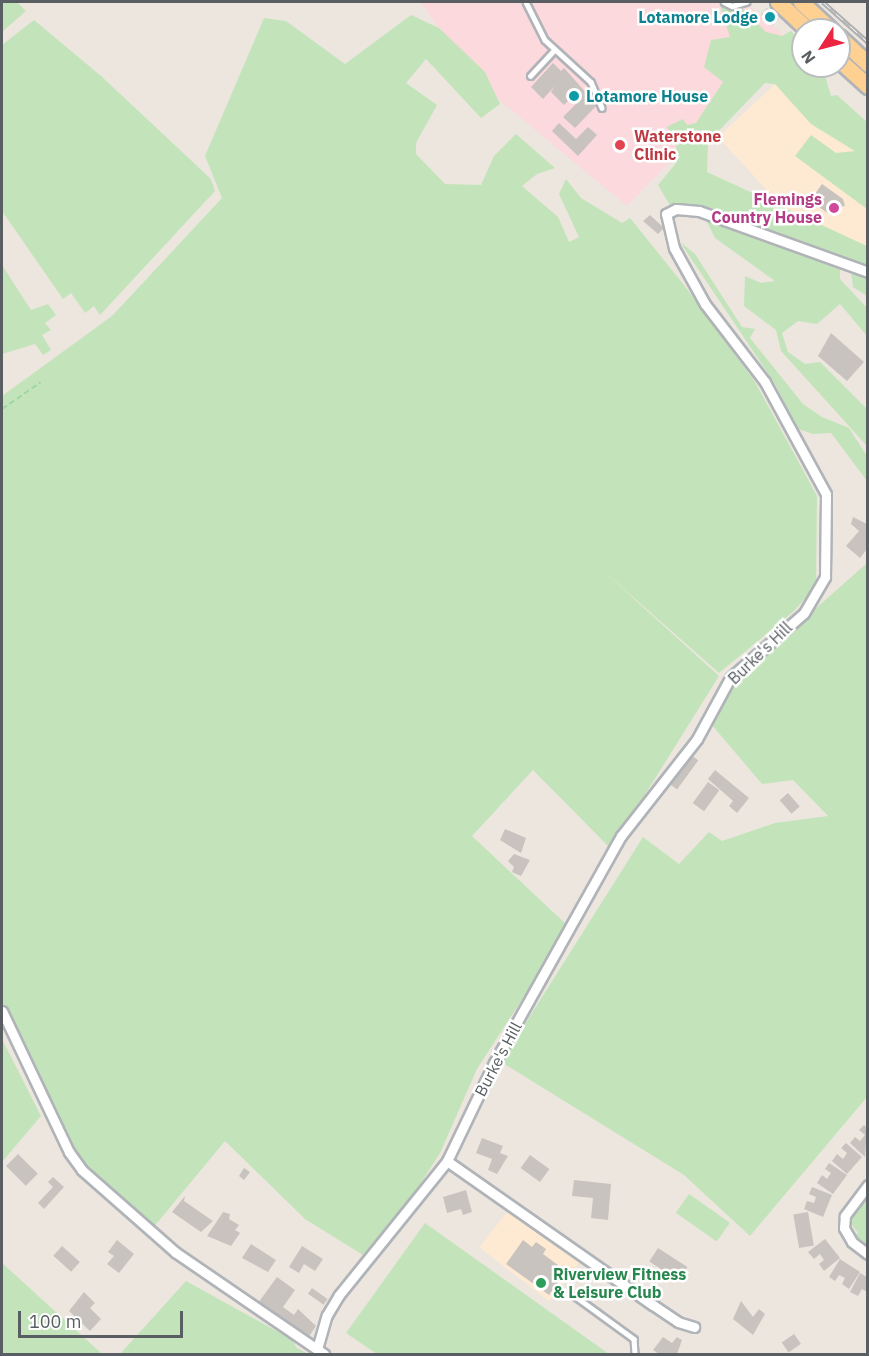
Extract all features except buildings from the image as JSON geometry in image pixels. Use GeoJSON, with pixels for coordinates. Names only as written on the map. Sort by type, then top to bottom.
{"type":"FeatureCollection","features":[{"type":"Feature","properties":{"kind":"highway"},"geometry":{"type":"LineString","coordinates":[[778,2],[795,18]]}},
{"type":"Feature","properties":{"kind":"highway"},"geometry":{"type":"LineString","coordinates":[[801,2],[818,18]]}},
{"type":"Feature","properties":{"kind":"highway"},"geometry":{"type":"LineString","coordinates":[[851,49],[867,64]]}},
{"type":"Feature","properties":{"kind":"highway"},"geometry":{"type":"LineString","coordinates":[[851,72],[867,87]]}},
{"type":"Feature","properties":{"kind":"street","name":"Burke's Hill"},"geometry":{"type":"LineString","coordinates":[[320,1352],[327,1315],[339,1295],[447,1161],[494,1063],[621,836],[698,739],[730,678],[804,613],[825,577],[826,494],[765,382],[705,304],[674,248],[666,214],[681,209],[699,211],[867,272]]}},
{"type":"Feature","properties":{"kind":"street"},"geometry":{"type":"LineString","coordinates":[[2,1011],[69,1152],[82,1170],[169,1247],[320,1352]]}},
{"type":"Feature","properties":{"kind":"street"},"geometry":{"type":"LineString","coordinates":[[447,1161],[678,1322],[694,1327]]}},
{"type":"Feature","properties":{"kind":"street"},"geometry":{"type":"LineString","coordinates":[[867,1185],[844,1216],[844,1228],[852,1242],[867,1254]]}},
{"type":"Feature","properties":{"kind":"lane"},"geometry":{"type":"LineString","coordinates":[[526,2],[554,51],[591,82],[602,108]]}},
{"type":"Feature","properties":{"kind":"lane"},"geometry":{"type":"LineString","coordinates":[[724,2],[732,6],[746,2]]}},
{"type":"Feature","properties":{"kind":"lane"},"geometry":{"type":"LineString","coordinates":[[530,76],[554,51]]}},
{"type":"Feature","properties":{"kind":"lane"},"geometry":{"type":"LineString","coordinates":[[575,1296],[632,1337],[635,1354]]}},
{"type":"Feature","properties":{"kind":"path"},"geometry":{"type":"LineString","coordinates":[[2,409],[41,382]]}},
{"type":"Feature","properties":{"kind":"shaded area","name":"Waterstone Clinic"},"geometry":{"type":"Polygon","coordinates":[[[420,2],[745,2],[789,40],[627,206],[480,84],[420,2]]]}},
{"type":"Feature","properties":{"kind":"shaded area"},"geometry":{"type":"Polygon","coordinates":[[[775,84],[811,124],[867,159],[867,246],[785,210],[718,137],[775,84]]]}},
{"type":"Feature","properties":{"kind":"shaded area"},"geometry":{"type":"Polygon","coordinates":[[[511,1207],[580,1261],[549,1301],[480,1247],[511,1207]]]}},
{"type":"Feature","properties":{"kind":"green space"},"geometry":{"type":"Polygon","coordinates":[[[2,2],[17,2],[26,11],[2,32],[2,2]]]}},
{"type":"Feature","properties":{"kind":"green space"},"geometry":{"type":"Polygon","coordinates":[[[719,2],[736,2],[766,32],[782,36],[791,31],[791,78],[826,78],[831,96],[837,95],[867,122],[867,209],[795,156],[811,135],[836,153],[855,151],[811,124],[775,84],[765,83],[708,142],[707,172],[867,246],[867,268],[700,206],[671,207],[658,185],[677,162],[676,143],[667,127],[683,119],[687,125],[696,123],[723,82],[704,67],[711,40],[730,37],[719,2]]]}},
{"type":"Feature","properties":{"kind":"green space"},"geometry":{"type":"Polygon","coordinates":[[[411,15],[439,28],[485,72],[500,104],[481,118],[426,59],[406,83],[437,105],[416,143],[416,154],[445,184],[481,185],[494,156],[516,134],[555,168],[537,174],[522,186],[558,217],[569,242],[579,237],[559,194],[566,179],[581,198],[622,223],[630,218],[684,285],[755,382],[817,496],[816,586],[793,612],[719,673],[599,567],[719,676],[611,849],[533,770],[472,836],[569,927],[477,1069],[440,1153],[415,1192],[363,1255],[305,1219],[225,1141],[152,1229],[73,1158],[2,1012],[2,396],[112,316],[222,198],[205,156],[264,18],[286,21],[345,64],[411,15]]]}},
{"type":"Feature","properties":{"kind":"green space"},"geometry":{"type":"Polygon","coordinates":[[[34,20],[101,76],[211,179],[215,191],[100,315],[94,306],[85,313],[71,293],[63,299],[2,211],[2,45],[34,20]]]}},
{"type":"Feature","properties":{"kind":"green space"},"geometry":{"type":"Polygon","coordinates":[[[704,216],[840,266],[840,279],[867,308],[867,336],[840,304],[817,324],[798,321],[782,333],[788,352],[805,364],[820,362],[867,409],[867,446],[781,351],[776,330],[744,306],[745,276],[761,283],[775,281],[715,238],[704,216]]]}},
{"type":"Feature","properties":{"kind":"green space"},"geometry":{"type":"Polygon","coordinates":[[[680,242],[695,254],[742,327],[755,329],[750,338],[803,404],[822,417],[849,428],[867,456],[867,481],[831,433],[813,434],[798,429],[775,384],[680,242]]]}},
{"type":"Feature","properties":{"kind":"green space"},"geometry":{"type":"Polygon","coordinates":[[[2,265],[31,310],[48,304],[56,315],[45,323],[51,330],[42,335],[51,350],[43,355],[35,344],[2,354],[2,265]]]}},
{"type":"Feature","properties":{"kind":"green space"},"geometry":{"type":"Polygon","coordinates":[[[851,271],[867,278],[867,296],[853,287],[851,271]]]}},
{"type":"Feature","properties":{"kind":"green space"},"geometry":{"type":"Polygon","coordinates":[[[867,563],[867,1097],[750,1236],[684,1175],[501,1062],[643,837],[679,864],[709,832],[722,841],[775,823],[828,816],[793,780],[762,784],[711,724],[732,683],[867,563]]]}},
{"type":"Feature","properties":{"kind":"green space"},"geometry":{"type":"Polygon","coordinates":[[[2,1039],[41,1116],[2,1162],[2,1039]]]}},
{"type":"Feature","properties":{"kind":"green space"},"geometry":{"type":"Polygon","coordinates":[[[867,1192],[867,1246],[855,1235],[858,1233],[850,1222],[852,1212],[867,1192]]]}},
{"type":"Feature","properties":{"kind":"green space"},"geometry":{"type":"Polygon","coordinates":[[[689,1194],[730,1223],[717,1242],[676,1213],[689,1194]]]}},
{"type":"Feature","properties":{"kind":"green space"},"geometry":{"type":"Polygon","coordinates":[[[425,1223],[609,1354],[377,1354],[346,1333],[425,1223]]]}},
{"type":"Feature","properties":{"kind":"green space"},"geometry":{"type":"Polygon","coordinates":[[[2,1263],[101,1353],[102,1354],[2,1354],[2,1263]]]}},
{"type":"Feature","properties":{"kind":"green space"},"geometry":{"type":"Polygon","coordinates":[[[186,1281],[291,1339],[297,1348],[309,1354],[120,1354],[186,1281]]]}},
{"type":"Feature","properties":{"kind":"railway"},"geometry":{"type":"LineString","coordinates":[[823,2],[868,42]]}},
{"type":"Feature","properties":{"kind":"place","name":"Lotamore Lodge"},"geometry":{"type":"Point","coordinates":[770,17]}},
{"type":"Feature","properties":{"kind":"place","name":"Lotamore House"},"geometry":{"type":"Point","coordinates":[574,96]}},
{"type":"Feature","properties":{"kind":"place","name":"Waterstone Clinic"},"geometry":{"type":"Point","coordinates":[620,145]}},
{"type":"Feature","properties":{"kind":"place","name":"Flemings Country House"},"geometry":{"type":"Point","coordinates":[834,208]}},
{"type":"Feature","properties":{"kind":"place","name":"Riverview Fitness & Leisure Club"},"geometry":{"type":"Point","coordinates":[541,1283]}}]}
